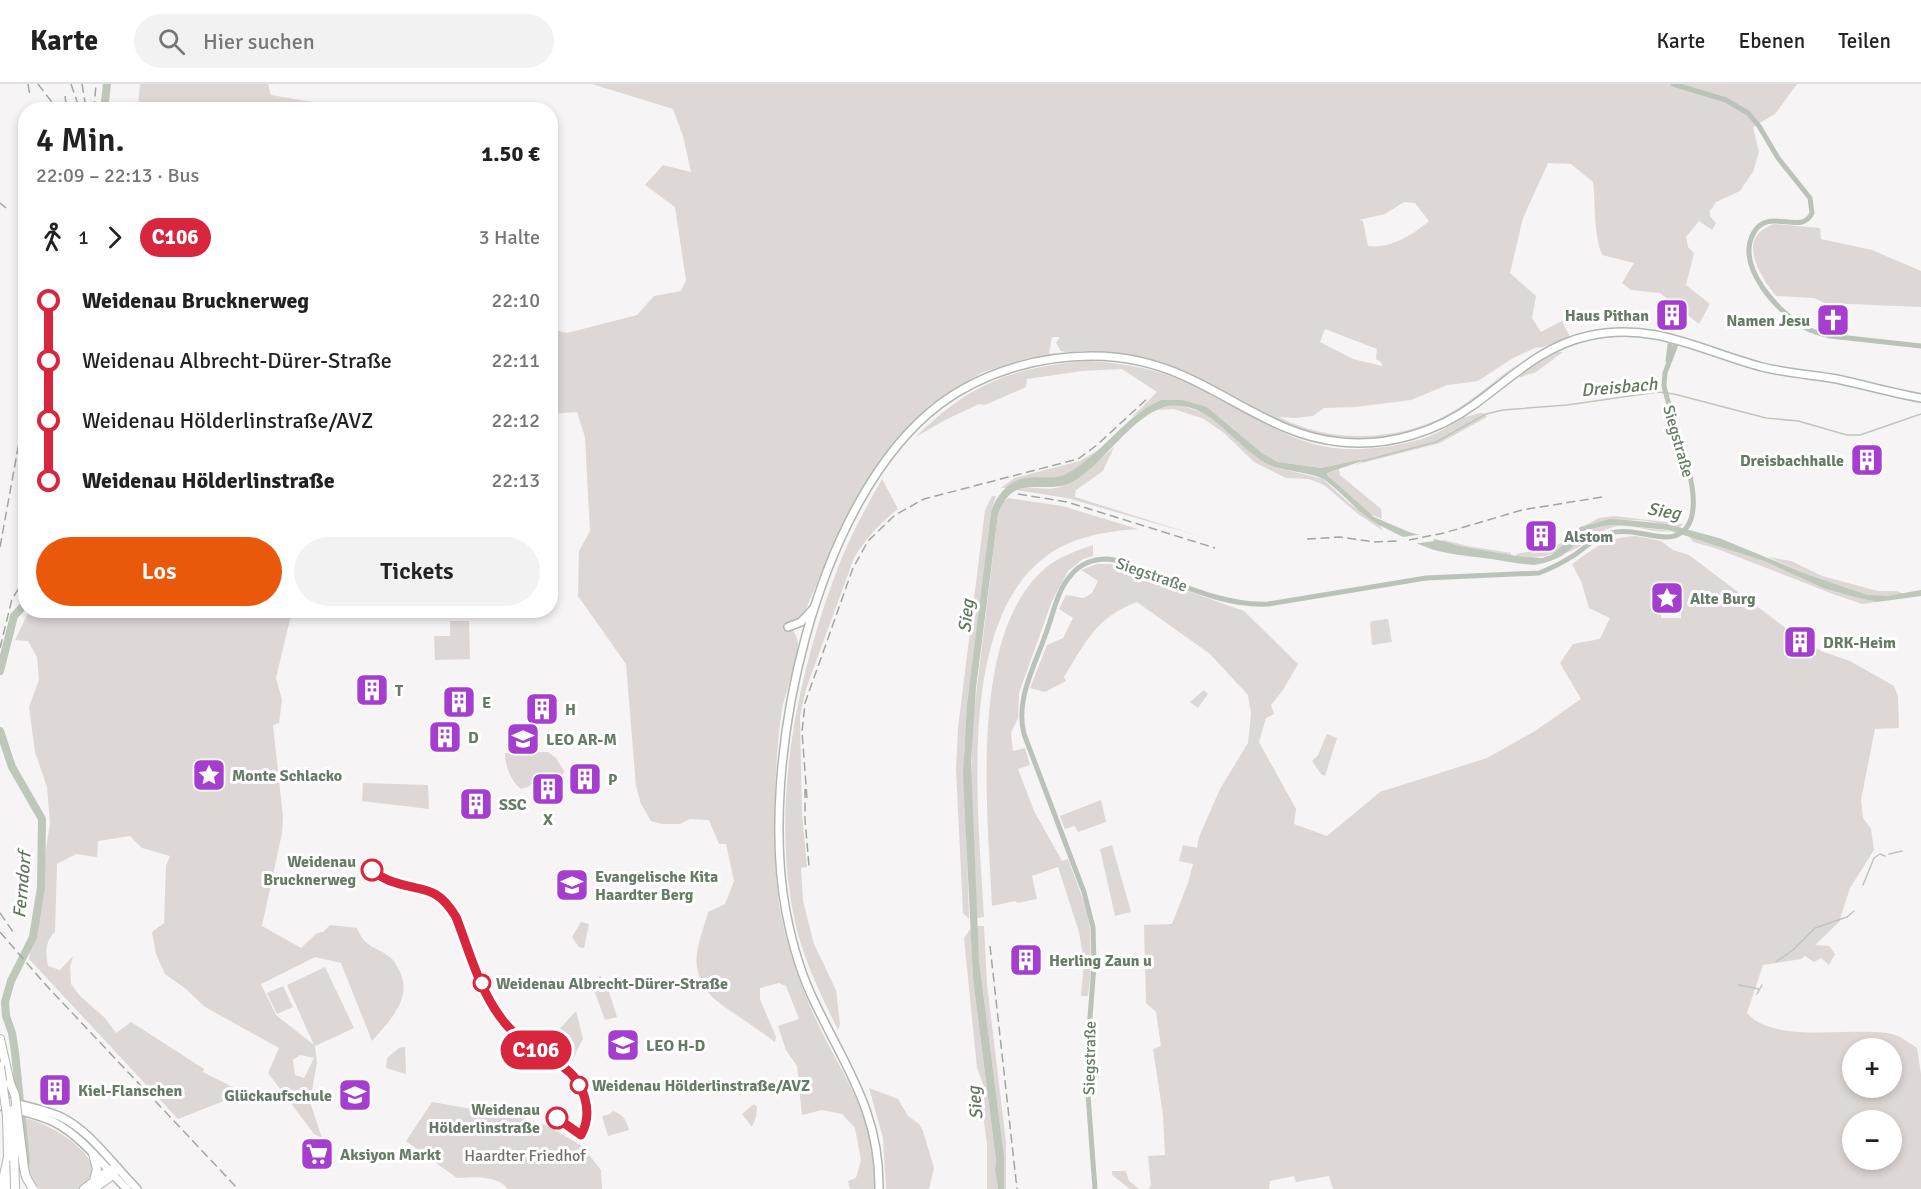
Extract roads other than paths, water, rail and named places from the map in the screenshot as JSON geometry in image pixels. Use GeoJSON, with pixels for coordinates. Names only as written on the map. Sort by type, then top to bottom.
{"type":"FeatureCollection","features":[{"type":"Feature","properties":{"kind":"highway"},"geometry":{"type":"LineString","coordinates":[[0,1039],[10,1083],[14,1115],[15,1189]]}},
{"type":"Feature","properties":{"kind":"highway"},"geometry":{"type":"LineString","coordinates":[[0,1066],[7,1116],[8,1189]]}},
{"type":"Feature","properties":{"kind":"highway"},"geometry":{"type":"LineString","coordinates":[[10,1083],[17,1103],[24,1168],[33,1189]]}},
{"type":"Feature","properties":{"kind":"highway"},"geometry":{"type":"LineString","coordinates":[[93,1154],[97,1169],[93,1186]]}},
{"type":"Feature","properties":{"kind":"highway"},"geometry":{"type":"LineString","coordinates":[[1,1189],[8,1157]]}},
{"type":"Feature","properties":{"kind":"highway"},"geometry":{"type":"LineString","coordinates":[[84,1189],[93,1186],[112,1171]]}},
{"type":"Feature","properties":{"kind":"main road"},"geometry":{"type":"LineString","coordinates":[[879,1189],[878,1155],[867,1109],[857,1083],[816,1004],[801,968],[786,912],[781,876],[779,820],[782,764],[789,712],[799,664],[835,553],[853,517],[897,446],[929,414],[956,393],[990,376],[1021,366],[1073,357],[1109,357],[1141,361],[1184,375],[1292,431],[1316,438],[1353,443],[1371,442],[1405,437],[1442,424],[1478,402],[1534,358],[1560,345],[1592,334],[1631,331],[1674,338],[1765,367],[1843,380],[1921,399]]}},
{"type":"Feature","properties":{"kind":"main road"},"geometry":{"type":"LineString","coordinates":[[788,627],[805,619],[817,604]]}},
{"type":"Feature","properties":{"kind":"main road"},"geometry":{"type":"LineString","coordinates":[[0,1099],[29,1110],[59,1116],[75,1126],[128,1189]]}},
{"type":"Feature","properties":{"kind":"main road"},"geometry":{"type":"LineString","coordinates":[[0,1106],[12,1105]]}},
{"type":"Feature","properties":{"kind":"main road"},"geometry":{"type":"LineString","coordinates":[[29,1110],[61,1126],[112,1171],[137,1189]]}},
{"type":"Feature","properties":{"kind":"street"},"geometry":{"type":"LineString","coordinates":[[1673,84],[1726,100],[1748,114],[1759,126],[1778,158],[1811,201],[1812,213],[1806,221],[1766,222],[1756,229],[1751,239],[1749,254],[1754,272],[1775,303],[1796,322],[1816,333],[1921,346]]}},
{"type":"Feature","properties":{"kind":"street","name":"Siegstraße"},"geometry":{"type":"LineString","coordinates":[[1095,1189],[1088,1084],[1094,966],[1093,927],[1084,892],[1023,734],[1021,713],[1022,700],[1057,602],[1072,573],[1091,561],[1114,560],[1230,601],[1255,605],[1426,578],[1539,573],[1556,566],[1598,538],[1613,532],[1628,531],[1667,537],[1675,536],[1689,526],[1694,514],[1693,490],[1665,393],[1664,381],[1674,338]]}},
{"type":"Feature","properties":{"kind":"waterway","name":"Ferndorf"},"geometry":{"type":"LineString","coordinates":[[105,102],[107,84]]}},
{"type":"Feature","properties":{"kind":"waterway","name":"Dreisbach"},"geometry":{"type":"LineString","coordinates":[[1363,461],[1436,442],[1486,414],[1503,410],[1567,405],[1658,392],[1674,394],[1766,418],[1798,421],[1847,435],[1860,435],[1921,414]]}},
{"type":"Feature","properties":{"kind":"waterway","name":"Ferndorf"},"geometry":{"type":"LineString","coordinates":[[0,671],[14,616],[18,612]]}},
{"type":"Feature","properties":{"kind":"waterway","name":"Ferndorf"},"geometry":{"type":"LineString","coordinates":[[0,731],[12,767],[42,819],[41,887],[33,937],[11,981],[5,1002],[15,1052],[26,1162]]}},
{"type":"Feature","properties":{"kind":"waterway"},"geometry":{"type":"LineString","coordinates":[[1889,854],[1902,851]]}},
{"type":"Feature","properties":{"kind":"waterway"},"geometry":{"type":"LineString","coordinates":[[1863,885],[1874,858],[1880,854],[1885,856]]}},
{"type":"Feature","properties":{"kind":"waterway"},"geometry":{"type":"LineString","coordinates":[[1776,962],[1793,950],[1815,928],[1847,917],[1854,911]]}},
{"type":"Feature","properties":{"kind":"waterway"},"geometry":{"type":"LineString","coordinates":[[1739,985],[1759,989]]}},
{"type":"Feature","properties":{"kind":"waterway"},"geometry":{"type":"LineString","coordinates":[[1757,994],[1762,985]]}},
{"type":"Feature","properties":{"kind":"waterway","name":"Ferndorf"},"geometry":{"type":"LineString","coordinates":[[13,1081],[20,1089]]}},
{"type":"Feature","properties":{"kind":"railway"},"geometry":{"type":"LineString","coordinates":[[28,84],[30,96]]}},
{"type":"Feature","properties":{"kind":"railway"},"geometry":{"type":"LineString","coordinates":[[38,84],[52,102]]}},
{"type":"Feature","properties":{"kind":"railway"},"geometry":{"type":"LineString","coordinates":[[71,84],[77,102]]}},
{"type":"Feature","properties":{"kind":"railway"},"geometry":{"type":"LineString","coordinates":[[82,84],[85,102]]}},
{"type":"Feature","properties":{"kind":"railway"},"geometry":{"type":"LineString","coordinates":[[95,102],[96,84]]}},
{"type":"Feature","properties":{"kind":"railway"},"geometry":{"type":"LineString","coordinates":[[65,96],[66,102]]}},
{"type":"Feature","properties":{"kind":"railway"},"geometry":{"type":"LineString","coordinates":[[0,203],[6,208]]}},
{"type":"Feature","properties":{"kind":"railway"},"geometry":{"type":"LineString","coordinates":[[807,798],[802,732],[805,703],[853,568],[868,541],[895,515],[924,499],[1078,459],[1097,445],[1149,397]]}},
{"type":"Feature","properties":{"kind":"railway"},"geometry":{"type":"LineString","coordinates":[[0,547],[18,448]]}},
{"type":"Feature","properties":{"kind":"railway"},"geometry":{"type":"LineString","coordinates":[[1018,494],[1067,502],[1215,548]]}},
{"type":"Feature","properties":{"kind":"railway"},"geometry":{"type":"LineString","coordinates":[[1409,540],[1444,533],[1522,510],[1602,497]]}},
{"type":"Feature","properties":{"kind":"railway"},"geometry":{"type":"LineString","coordinates":[[1307,539],[1340,537],[1374,542],[1397,541]]}},
{"type":"Feature","properties":{"kind":"railway"},"geometry":{"type":"LineString","coordinates":[[0,648],[12,599],[18,590]]}},
{"type":"Feature","properties":{"kind":"railway"},"geometry":{"type":"LineString","coordinates":[[805,789],[809,866]]}},
{"type":"Feature","properties":{"kind":"railway"},"geometry":{"type":"LineString","coordinates":[[0,913],[13,932]]}},
{"type":"Feature","properties":{"kind":"railway"},"geometry":{"type":"LineString","coordinates":[[0,932],[45,984],[238,1189]]}},
{"type":"Feature","properties":{"kind":"railway"},"geometry":{"type":"LineString","coordinates":[[990,946],[1017,1189]]}},
{"type":"Feature","properties":{"kind":"place","name":"Haus Pithan"},"geometry":{"type":"Point","coordinates":[1672,315]}},
{"type":"Feature","properties":{"kind":"place","name":"Namen Jesu"},"geometry":{"type":"Point","coordinates":[1833,320]}},
{"type":"Feature","properties":{"kind":"place","name":"Dreisbachhalle"},"geometry":{"type":"Point","coordinates":[1867,460]}},
{"type":"Feature","properties":{"kind":"place","name":"Alstom"},"geometry":{"type":"Point","coordinates":[1541,536]}},
{"type":"Feature","properties":{"kind":"place","name":"Alte Burg"},"geometry":{"type":"Point","coordinates":[1667,598]}},
{"type":"Feature","properties":{"kind":"place","name":"DRK-Heim"},"geometry":{"type":"Point","coordinates":[1800,642]}},
{"type":"Feature","properties":{"kind":"place","name":"T"},"geometry":{"type":"Point","coordinates":[372,690]}},
{"type":"Feature","properties":{"kind":"place","name":"E"},"geometry":{"type":"Point","coordinates":[459,702]}},
{"type":"Feature","properties":{"kind":"place","name":"H"},"geometry":{"type":"Point","coordinates":[542,709]}},
{"type":"Feature","properties":{"kind":"place","name":"D"},"geometry":{"type":"Point","coordinates":[445,737]}},
{"type":"Feature","properties":{"kind":"place","name":"LEO AR-M"},"geometry":{"type":"Point","coordinates":[523,739]}},
{"type":"Feature","properties":{"kind":"place","name":"Monte Schlacko"},"geometry":{"type":"Point","coordinates":[209,775]}},
{"type":"Feature","properties":{"kind":"place","name":"P"},"geometry":{"type":"Point","coordinates":[585,779]}},
{"type":"Feature","properties":{"kind":"place","name":"X"},"geometry":{"type":"Point","coordinates":[548,789]}},
{"type":"Feature","properties":{"kind":"place","name":"SSC"},"geometry":{"type":"Point","coordinates":[476,804]}},
{"type":"Feature","properties":{"kind":"place","name":"Weidenau Brucknerweg"},"geometry":{"type":"Point","coordinates":[372,870]}},
{"type":"Feature","properties":{"kind":"place","name":"Evangelische Kita Haardter Berg"},"geometry":{"type":"Point","coordinates":[572,885]}},
{"type":"Feature","properties":{"kind":"place","name":"Herling Zaun u"},"geometry":{"type":"Point","coordinates":[1026,960]}},
{"type":"Feature","properties":{"kind":"place","name":"Weidenau Albrecht-Dürer-Straße"},"geometry":{"type":"Point","coordinates":[482,983]}},
{"type":"Feature","properties":{"kind":"place","name":"LEO H-D"},"geometry":{"type":"Point","coordinates":[623,1045]}},
{"type":"Feature","properties":{"kind":"place","name":"Weidenau Hölderlinstraße/AVZ"},"geometry":{"type":"Point","coordinates":[579,1085]}},
{"type":"Feature","properties":{"kind":"place","name":"Kiel-Flanschen"},"geometry":{"type":"Point","coordinates":[55,1090]}},
{"type":"Feature","properties":{"kind":"place","name":"Glückaufschule"},"geometry":{"type":"Point","coordinates":[355,1095]}},
{"type":"Feature","properties":{"kind":"place","name":"Weidenau Hölderlinstraße"},"geometry":{"type":"Point","coordinates":[557,1118]}},
{"type":"Feature","properties":{"kind":"place","name":"Aksiyon Markt"},"geometry":{"type":"Point","coordinates":[317,1154]}},
{"type":"Feature","properties":{"kind":"water label","name":"Sieg"},"geometry":{"type":"Point","coordinates":[1664,511]}},
{"type":"Feature","properties":{"kind":"water label","name":"Sieg"},"geometry":{"type":"Point","coordinates":[966,616]}},
{"type":"Feature","properties":{"kind":"water label","name":"Sieg"},"geometry":{"type":"Point","coordinates":[975,1103]}},
{"type":"Feature","properties":{"kind":"park label","name":"Haardter Friedhof"},"geometry":{"type":"Point","coordinates":[525,1155]}}]}
